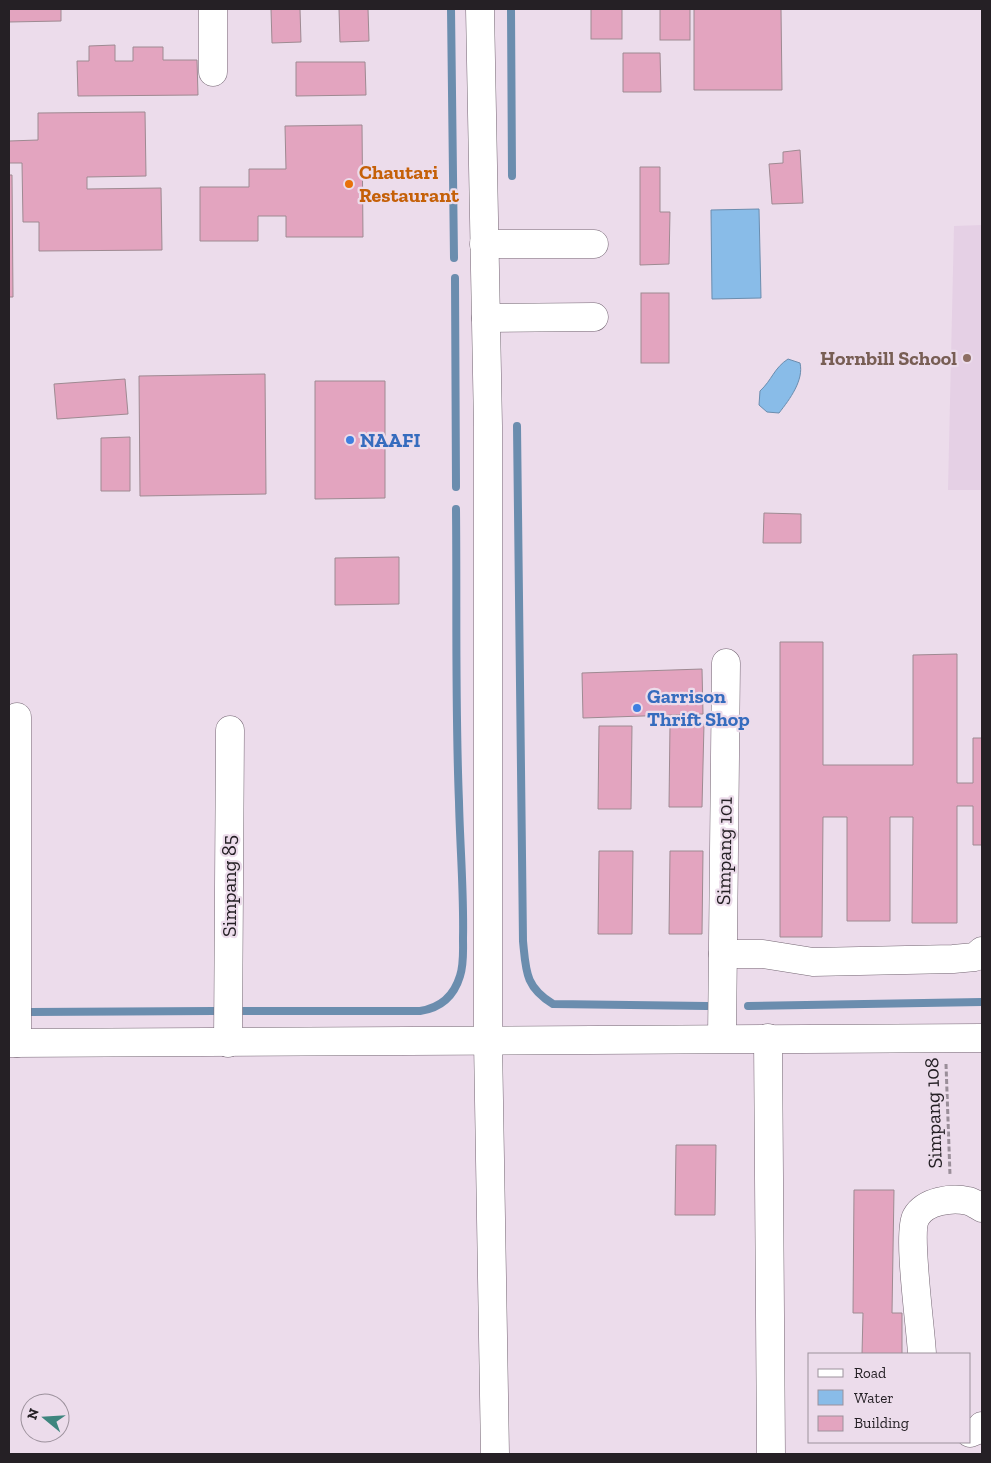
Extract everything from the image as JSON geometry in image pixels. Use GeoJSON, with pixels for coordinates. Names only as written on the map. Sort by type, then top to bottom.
{"type":"FeatureCollection","features":[{"type":"Feature","properties":{"kind":"street"},"geometry":{"type":"LineString","coordinates":[[213,9],[213,72]]}},
{"type":"Feature","properties":{"kind":"street"},"geometry":{"type":"LineString","coordinates":[[480,9],[488,446],[488,1042],[495,1454]]}},
{"type":"Feature","properties":{"kind":"street"},"geometry":{"type":"LineString","coordinates":[[484,244],[594,244]]}},
{"type":"Feature","properties":{"kind":"street"},"geometry":{"type":"LineString","coordinates":[[486,318],[594,317]]}},
{"type":"Feature","properties":{"kind":"street","name":"Simpang 101"},"geometry":{"type":"LineString","coordinates":[[722,1038],[726,663]]}},
{"type":"Feature","properties":{"kind":"street"},"geometry":{"type":"LineString","coordinates":[[17,717],[13,1043],[982,1038]]}},
{"type":"Feature","properties":{"kind":"street","name":"Simpang 85"},"geometry":{"type":"LineString","coordinates":[[228,1043],[230,730]]}},
{"type":"Feature","properties":{"kind":"street"},"geometry":{"type":"LineString","coordinates":[[723,954],[763,954],[813,962],[953,959],[975,957],[982,951]]}},
{"type":"Feature","properties":{"kind":"street"},"geometry":{"type":"LineString","coordinates":[[768,1038],[771,1454]]}},
{"type":"Feature","properties":{"kind":"street"},"geometry":{"type":"LineString","coordinates":[[922,1353],[913,1240],[916,1217],[928,1204],[948,1201],[968,1201],[982,1208]]}},
{"type":"Feature","properties":{"kind":"street"},"geometry":{"type":"LineString","coordinates":[[971,1433],[980,1429],[982,1426]]}},
{"type":"Feature","properties":{"kind":"path","name":"Simpang 108"},"geometry":{"type":"LineString","coordinates":[[945,1039],[950,1176]]}},
{"type":"Feature","properties":{"kind":"shaded area","name":"Hornbill School"},"geometry":{"type":"Polygon","coordinates":[[[982,225],[982,490],[948,490],[954,226],[982,225]]]}},
{"type":"Feature","properties":{"kind":"water"},"geometry":{"type":"Polygon","coordinates":[[[759,209],[761,298],[712,299],[711,210],[759,209]]]}},
{"type":"Feature","properties":{"kind":"water"},"geometry":{"type":"Polygon","coordinates":[[[788,359],[800,363],[801,369],[798,383],[792,396],[779,413],[767,412],[759,405],[760,391],[779,366],[788,359]]]}},
{"type":"Feature","properties":{"kind":"building"},"geometry":{"type":"Polygon","coordinates":[[[9,9],[61,9],[61,21],[9,22],[9,9]]]}},
{"type":"Feature","properties":{"kind":"building"},"geometry":{"type":"Polygon","coordinates":[[[271,9],[300,9],[301,42],[272,43],[271,9]]]}},
{"type":"Feature","properties":{"kind":"building"},"geometry":{"type":"Polygon","coordinates":[[[339,9],[368,9],[369,41],[340,42],[339,9]]]}},
{"type":"Feature","properties":{"kind":"building"},"geometry":{"type":"Polygon","coordinates":[[[591,9],[622,9],[622,39],[591,39],[591,9]]]}},
{"type":"Feature","properties":{"kind":"building"},"geometry":{"type":"Polygon","coordinates":[[[660,9],[690,9],[690,40],[660,40],[660,9]]]}},
{"type":"Feature","properties":{"kind":"building"},"geometry":{"type":"Polygon","coordinates":[[[694,9],[781,9],[782,90],[694,90],[694,9]]]}},
{"type":"Feature","properties":{"kind":"building"},"geometry":{"type":"Polygon","coordinates":[[[115,45],[115,61],[133,61],[133,47],[163,47],[163,60],[197,60],[198,95],[78,96],[77,61],[89,61],[89,46],[115,45]]]}},
{"type":"Feature","properties":{"kind":"building"},"geometry":{"type":"Polygon","coordinates":[[[623,53],[660,53],[661,92],[623,92],[623,53]]]}},
{"type":"Feature","properties":{"kind":"building"},"geometry":{"type":"Polygon","coordinates":[[[296,62],[365,62],[366,95],[296,96],[296,62]]]}},
{"type":"Feature","properties":{"kind":"building"},"geometry":{"type":"Polygon","coordinates":[[[145,112],[146,176],[87,177],[87,189],[161,188],[162,250],[39,251],[39,222],[23,222],[22,163],[9,163],[9,141],[38,140],[38,113],[145,112]]]}},
{"type":"Feature","properties":{"kind":"building"},"geometry":{"type":"Polygon","coordinates":[[[362,125],[363,237],[286,237],[286,216],[258,216],[258,241],[200,241],[200,187],[249,187],[249,169],[286,169],[285,126],[362,125]]]}},
{"type":"Feature","properties":{"kind":"building"},"geometry":{"type":"Polygon","coordinates":[[[800,150],[803,203],[772,204],[769,164],[783,163],[783,152],[800,150]]]}},
{"type":"Feature","properties":{"kind":"building"},"geometry":{"type":"Polygon","coordinates":[[[640,167],[660,167],[660,212],[670,212],[669,264],[640,265],[640,167]]]}},
{"type":"Feature","properties":{"kind":"building"},"geometry":{"type":"Polygon","coordinates":[[[9,175],[12,175],[13,297],[9,297],[9,175]]]}},
{"type":"Feature","properties":{"kind":"building"},"geometry":{"type":"Polygon","coordinates":[[[641,293],[669,293],[669,363],[641,363],[641,293]]]}},
{"type":"Feature","properties":{"kind":"building"},"geometry":{"type":"Polygon","coordinates":[[[265,374],[266,494],[140,496],[139,376],[265,374]]]}},
{"type":"Feature","properties":{"kind":"building"},"geometry":{"type":"Polygon","coordinates":[[[125,379],[128,414],[57,419],[54,384],[125,379]]]}},
{"type":"Feature","properties":{"kind":"building","name":"NAAFI"},"geometry":{"type":"Polygon","coordinates":[[[315,381],[385,381],[385,498],[315,499],[315,381]]]}},
{"type":"Feature","properties":{"kind":"building"},"geometry":{"type":"Polygon","coordinates":[[[130,437],[130,491],[101,491],[101,438],[130,437]]]}},
{"type":"Feature","properties":{"kind":"building"},"geometry":{"type":"Polygon","coordinates":[[[764,513],[801,514],[801,543],[763,543],[764,513]]]}},
{"type":"Feature","properties":{"kind":"building"},"geometry":{"type":"Polygon","coordinates":[[[399,557],[399,604],[335,605],[335,558],[399,557]]]}},
{"type":"Feature","properties":{"kind":"building"},"geometry":{"type":"Polygon","coordinates":[[[780,642],[823,642],[823,765],[913,765],[913,655],[957,654],[957,783],[973,783],[973,738],[982,738],[982,845],[973,845],[973,806],[957,806],[957,923],[912,923],[913,817],[890,817],[890,921],[847,921],[847,817],[823,817],[822,937],[780,937],[780,642]]]}},
{"type":"Feature","properties":{"kind":"building"},"geometry":{"type":"Polygon","coordinates":[[[702,669],[703,714],[583,718],[582,673],[702,669]]]}},
{"type":"Feature","properties":{"kind":"building"},"geometry":{"type":"Polygon","coordinates":[[[670,724],[704,724],[702,807],[669,807],[670,724]]]}},
{"type":"Feature","properties":{"kind":"building"},"geometry":{"type":"Polygon","coordinates":[[[599,726],[632,726],[631,809],[598,809],[599,726]]]}},
{"type":"Feature","properties":{"kind":"building"},"geometry":{"type":"Polygon","coordinates":[[[599,851],[633,851],[632,934],[598,934],[599,851]]]}},
{"type":"Feature","properties":{"kind":"building"},"geometry":{"type":"Polygon","coordinates":[[[670,851],[703,851],[702,934],[669,934],[670,851]]]}},
{"type":"Feature","properties":{"kind":"building"},"geometry":{"type":"Polygon","coordinates":[[[676,1145],[716,1145],[715,1215],[675,1215],[676,1145]]]}},
{"type":"Feature","properties":{"kind":"building"},"geometry":{"type":"Polygon","coordinates":[[[854,1190],[894,1190],[892,1313],[902,1313],[902,1353],[862,1353],[863,1313],[853,1313],[854,1190]]]}},
{"type":"Feature","properties":{"kind":"waterway"},"geometry":{"type":"LineString","coordinates":[[451,9],[454,258]]}},
{"type":"Feature","properties":{"kind":"waterway"},"geometry":{"type":"LineString","coordinates":[[511,9],[512,176]]}},
{"type":"Feature","properties":{"kind":"waterway"},"geometry":{"type":"LineString","coordinates":[[455,278],[456,487]]}},
{"type":"Feature","properties":{"kind":"waterway"},"geometry":{"type":"LineString","coordinates":[[517,426],[523,941],[526,970],[532,985],[544,998],[553,1004],[707,1006]]}},
{"type":"Feature","properties":{"kind":"waterway"},"geometry":{"type":"LineString","coordinates":[[240,1011],[420,1011],[440,1004],[450,995],[457,983],[463,962],[463,921],[457,729],[456,509]]}},
{"type":"Feature","properties":{"kind":"waterway"},"geometry":{"type":"LineString","coordinates":[[748,1006],[982,1002]]}},
{"type":"Feature","properties":{"kind":"waterway"},"geometry":{"type":"LineString","coordinates":[[30,1012],[214,1011]]}},
{"type":"Feature","properties":{"kind":"place","name":"Chautari Restaurant"},"geometry":{"type":"Point","coordinates":[349,184]}},
{"type":"Feature","properties":{"kind":"place","name":"Hornbill School"},"geometry":{"type":"Point","coordinates":[967,358]}},
{"type":"Feature","properties":{"kind":"place","name":"NAAFI"},"geometry":{"type":"Point","coordinates":[350,440]}},
{"type":"Feature","properties":{"kind":"place","name":"Garrison Thrift Shop"},"geometry":{"type":"Point","coordinates":[637,708]}}]}
